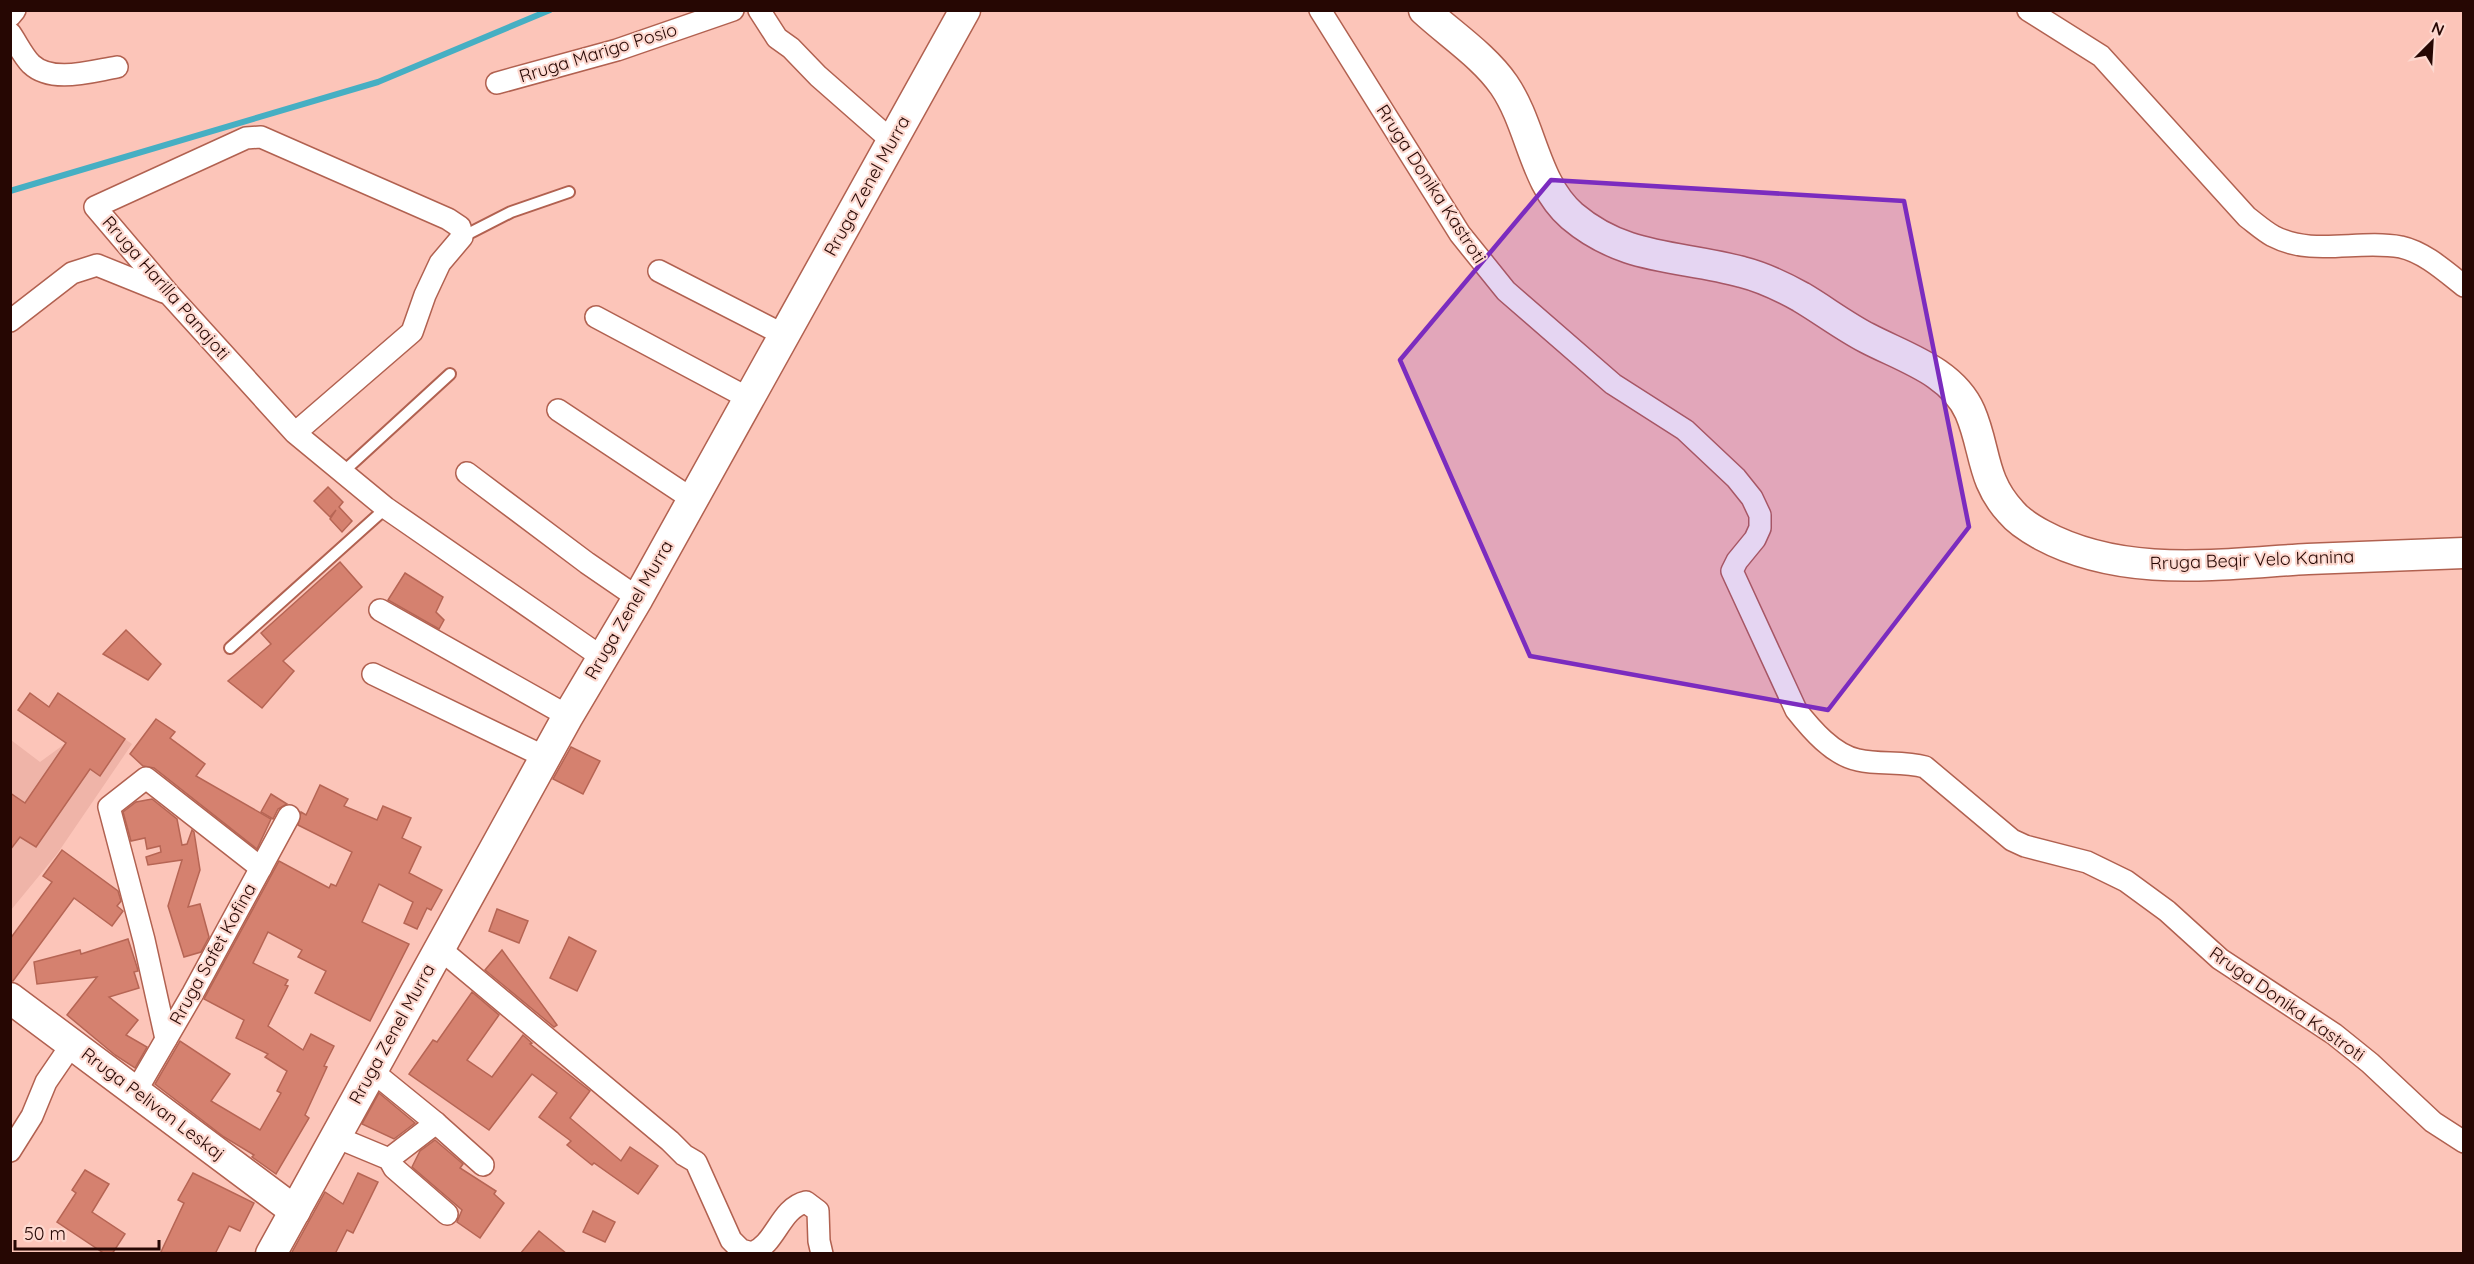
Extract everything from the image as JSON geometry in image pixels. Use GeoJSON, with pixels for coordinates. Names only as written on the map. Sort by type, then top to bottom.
{"type":"FeatureCollection","features":[{"type":"Feature","properties":{"kind":"main road","name":"Rruga Zenel Murra"},"geometry":{"type":"LineString","coordinates":[[271,1254],[568,716],[638,598],[965,10]]}},
{"type":"Feature","properties":{"kind":"main road","name":"Rruga Beqir Velo Kanina"},"geometry":{"type":"LineString","coordinates":[[1424,10],[1485,64],[1504,85],[1515,105],[1553,195],[1569,214],[1591,230],[1642,253],[1745,272],[1774,284],[1865,337],[1919,363],[1942,378],[1960,394],[1970,411],[1989,479],[1999,498],[2014,516],[2057,543],[2113,561],[2195,566],[2463,553]]}},
{"type":"Feature","properties":{"kind":"main road","name":"Rruga Pelivan Leskaj"},"geometry":{"type":"LineString","coordinates":[[10,998],[295,1211]]}},
{"type":"Feature","properties":{"kind":"street"},"geometry":{"type":"LineString","coordinates":[[10,16],[15,10]]}},
{"type":"Feature","properties":{"kind":"street","name":"Rruga Marigo Posio"},"geometry":{"type":"LineString","coordinates":[[497,84],[617,50],[733,10]]}},
{"type":"Feature","properties":{"kind":"street"},"geometry":{"type":"LineString","coordinates":[[759,10],[777,38],[792,48],[818,76],[892,141]]}},
{"type":"Feature","properties":{"kind":"street","name":"Rruga Donika Kastroti"},"geometry":{"type":"LineString","coordinates":[[1320,10],[1460,234],[1506,291],[1613,384],[1685,430],[1736,478],[1752,498],[1760,514],[1760,528],[1755,539],[1732,571],[1796,710],[1808,725],[1844,754],[1858,760],[1912,763],[1924,767],[2012,840],[2025,846],[2087,862],[2126,881],[2167,912],[2220,959],[2334,1034],[2370,1063],[2433,1122],[2463,1142]]}},
{"type":"Feature","properties":{"kind":"street"},"geometry":{"type":"LineString","coordinates":[[2028,10],[2101,56],[2247,217],[2272,236],[2309,247],[2378,245],[2403,248],[2425,257],[2463,286]]}},
{"type":"Feature","properties":{"kind":"street"},"geometry":{"type":"LineString","coordinates":[[10,33],[30,64],[40,71],[57,75],[117,67]]}},
{"type":"Feature","properties":{"kind":"street","name":"Rruga Harilla Panajoti"},"geometry":{"type":"LineString","coordinates":[[462,237],[460,227],[448,219],[261,137],[246,138],[95,207],[169,294],[295,433],[386,508],[603,658]]}},
{"type":"Feature","properties":{"kind":"street"},"geometry":{"type":"LineString","coordinates":[[295,433],[412,332],[425,295],[440,263],[462,237]]}},
{"type":"Feature","properties":{"kind":"street"},"geometry":{"type":"LineString","coordinates":[[10,321],[72,273],[97,265],[169,294]]}},
{"type":"Feature","properties":{"kind":"street"},"geometry":{"type":"LineString","coordinates":[[658,271],[784,335]]}},
{"type":"Feature","properties":{"kind":"street"},"geometry":{"type":"LineString","coordinates":[[596,316],[748,398]]}},
{"type":"Feature","properties":{"kind":"street"},"geometry":{"type":"LineString","coordinates":[[558,410],[692,500]]}},
{"type":"Feature","properties":{"kind":"street"},"geometry":{"type":"LineString","coordinates":[[467,473],[578,557],[638,598]]}},
{"type":"Feature","properties":{"kind":"street"},"geometry":{"type":"LineString","coordinates":[[380,610],[568,716]]}},
{"type":"Feature","properties":{"kind":"street"},"geometry":{"type":"LineString","coordinates":[[372,674],[545,758]]}},
{"type":"Feature","properties":{"kind":"street"},"geometry":{"type":"LineString","coordinates":[[166,1039],[144,940],[109,807],[146,778],[261,868]]}},
{"type":"Feature","properties":{"kind":"street","name":"Rruga Safet Kofina"},"geometry":{"type":"LineString","coordinates":[[136,1091],[193,993],[289,816]]}},
{"type":"Feature","properties":{"kind":"street"},"geometry":{"type":"LineString","coordinates":[[439,948],[684,1155],[696,1162],[732,1240],[741,1250],[752,1253],[761,1250],[790,1211],[797,1204],[806,1202],[818,1211],[822,1254]]}},
{"type":"Feature","properties":{"kind":"street"},"geometry":{"type":"LineString","coordinates":[[10,1151],[32,1116],[46,1082],[72,1044]]}},
{"type":"Feature","properties":{"kind":"street"},"geometry":{"type":"LineString","coordinates":[[372,1071],[483,1165]]}},
{"type":"Feature","properties":{"kind":"street"},"geometry":{"type":"LineString","coordinates":[[389,1159],[436,1123]]}},
{"type":"Feature","properties":{"kind":"street"},"geometry":{"type":"LineString","coordinates":[[336,1137],[389,1159],[394,1168],[447,1214]]}},
{"type":"Feature","properties":{"kind":"lane"},"geometry":{"type":"LineString","coordinates":[[462,237],[511,212],[569,192]]}},
{"type":"Feature","properties":{"kind":"lane"},"geometry":{"type":"LineString","coordinates":[[343,472],[450,374]]}},
{"type":"Feature","properties":{"kind":"lane"},"geometry":{"type":"LineString","coordinates":[[230,648],[386,508]]}},
{"type":"Feature","properties":{"kind":"highlighted area"},"geometry":{"type":"Polygon","coordinates":[[[1551,180],[1904,201],[1969,527],[1828,710],[1530,656],[1400,360],[1551,180]]]}},
{"type":"Feature","properties":{"kind":"shaded area"},"geometry":{"type":"Polygon","coordinates":[[[58,693],[132,744],[57,854],[11,910],[11,740],[40,762],[66,743],[37,723],[58,693]]]}},
{"type":"Feature","properties":{"kind":"building"},"geometry":{"type":"Polygon","coordinates":[[[328,487],[343,502],[339,507],[352,521],[342,532],[330,519],[336,510],[330,517],[314,501],[328,487]]]}},
{"type":"Feature","properties":{"kind":"building"},"geometry":{"type":"Polygon","coordinates":[[[340,562],[362,587],[283,661],[294,671],[262,708],[228,681],[271,644],[261,633],[340,562]]]}},
{"type":"Feature","properties":{"kind":"building"},"geometry":{"type":"Polygon","coordinates":[[[405,573],[443,597],[436,612],[444,620],[439,629],[388,600],[405,573]]]}},
{"type":"Feature","properties":{"kind":"building"},"geometry":{"type":"Polygon","coordinates":[[[126,630],[161,664],[148,680],[103,654],[126,630]]]}},
{"type":"Feature","properties":{"kind":"building"},"geometry":{"type":"Polygon","coordinates":[[[30,693],[49,707],[58,693],[125,739],[100,776],[90,769],[36,847],[20,837],[10,850],[10,793],[25,803],[66,743],[18,710],[30,693]]]}},
{"type":"Feature","properties":{"kind":"building"},"geometry":{"type":"Polygon","coordinates":[[[156,719],[175,732],[170,738],[205,764],[196,776],[271,819],[257,849],[154,768],[143,766],[130,754],[156,719]]]}},
{"type":"Feature","properties":{"kind":"building"},"geometry":{"type":"Polygon","coordinates":[[[571,747],[600,761],[583,794],[553,779],[571,747]]]}},
{"type":"Feature","properties":{"kind":"building"},"geometry":{"type":"Polygon","coordinates":[[[320,785],[348,799],[344,806],[377,820],[383,806],[411,818],[402,838],[421,847],[409,873],[442,890],[431,910],[427,908],[417,929],[404,923],[413,902],[379,884],[362,922],[409,944],[370,1021],[315,993],[326,971],[298,957],[302,950],[268,932],[253,963],[288,980],[285,985],[288,986],[268,1026],[303,1050],[311,1034],[334,1046],[305,1115],[309,1118],[276,1174],[252,1157],[254,1155],[224,1137],[155,1084],[180,1041],[230,1074],[211,1101],[260,1130],[281,1093],[277,1091],[287,1071],[265,1057],[268,1054],[236,1038],[244,1020],[204,999],[279,861],[329,888],[331,884],[336,886],[352,852],[298,825],[301,812],[306,815],[320,785]]]}},
{"type":"Feature","properties":{"kind":"building"},"geometry":{"type":"Polygon","coordinates":[[[271,794],[287,804],[278,809],[273,819],[261,812],[271,794]]]}},
{"type":"Feature","properties":{"kind":"building"},"geometry":{"type":"Polygon","coordinates":[[[152,799],[177,819],[182,845],[187,844],[192,830],[194,832],[200,870],[188,907],[200,904],[209,937],[201,952],[184,957],[168,906],[182,860],[148,865],[146,857],[161,852],[160,846],[147,849],[145,838],[131,841],[123,812],[136,802],[152,799]]]}},
{"type":"Feature","properties":{"kind":"building"},"geometry":{"type":"Polygon","coordinates":[[[62,850],[118,891],[121,901],[117,906],[123,911],[112,926],[74,898],[13,981],[10,981],[10,939],[52,882],[43,876],[62,850]]]}},
{"type":"Feature","properties":{"kind":"building"},"geometry":{"type":"Polygon","coordinates":[[[497,909],[528,921],[519,943],[489,931],[497,909]]]}},
{"type":"Feature","properties":{"kind":"building"},"geometry":{"type":"Polygon","coordinates":[[[569,937],[596,951],[577,991],[550,978],[569,937]]]}},
{"type":"Feature","properties":{"kind":"building"},"geometry":{"type":"Polygon","coordinates":[[[128,939],[138,971],[134,972],[139,988],[109,997],[138,1020],[126,1035],[147,1047],[135,1068],[115,1055],[67,1015],[97,977],[37,984],[34,962],[80,950],[81,954],[128,939]]]}},
{"type":"Feature","properties":{"kind":"building"},"geometry":{"type":"Polygon","coordinates":[[[502,950],[557,1025],[554,1027],[485,970],[502,950]]]}},
{"type":"Feature","properties":{"kind":"building"},"geometry":{"type":"Polygon","coordinates":[[[472,992],[499,1015],[467,1060],[492,1077],[523,1035],[532,1043],[530,1044],[590,1091],[570,1118],[621,1161],[630,1147],[658,1166],[638,1194],[594,1163],[592,1165],[567,1145],[571,1141],[539,1117],[557,1093],[532,1074],[489,1130],[409,1074],[433,1040],[437,1042],[472,992]]]}},
{"type":"Feature","properties":{"kind":"building"},"geometry":{"type":"Polygon","coordinates":[[[379,1093],[415,1123],[394,1139],[362,1124],[379,1093]]]}},
{"type":"Feature","properties":{"kind":"building"},"geometry":{"type":"Polygon","coordinates":[[[435,1140],[463,1164],[460,1168],[496,1191],[494,1194],[504,1203],[480,1238],[457,1222],[462,1210],[412,1167],[420,1151],[435,1140]]]}},
{"type":"Feature","properties":{"kind":"building"},"geometry":{"type":"Polygon","coordinates":[[[85,1170],[109,1184],[92,1212],[125,1234],[112,1254],[105,1254],[57,1222],[76,1193],[72,1190],[85,1170]]]}},
{"type":"Feature","properties":{"kind":"building"},"geometry":{"type":"Polygon","coordinates":[[[193,1173],[254,1203],[240,1231],[229,1226],[215,1254],[160,1254],[184,1203],[178,1200],[193,1173]]]}},
{"type":"Feature","properties":{"kind":"building"},"geometry":{"type":"Polygon","coordinates":[[[358,1173],[378,1182],[353,1233],[347,1230],[335,1254],[291,1254],[325,1192],[343,1204],[358,1173]]]}},
{"type":"Feature","properties":{"kind":"building"},"geometry":{"type":"Polygon","coordinates":[[[593,1211],[615,1222],[605,1242],[583,1232],[593,1211]]]}},
{"type":"Feature","properties":{"kind":"building"},"geometry":{"type":"Polygon","coordinates":[[[539,1231],[567,1254],[520,1254],[539,1231]]]}},
{"type":"Feature","properties":{"kind":"waterway"},"geometry":{"type":"LineString","coordinates":[[10,191],[378,82],[550,10]]}}]}
